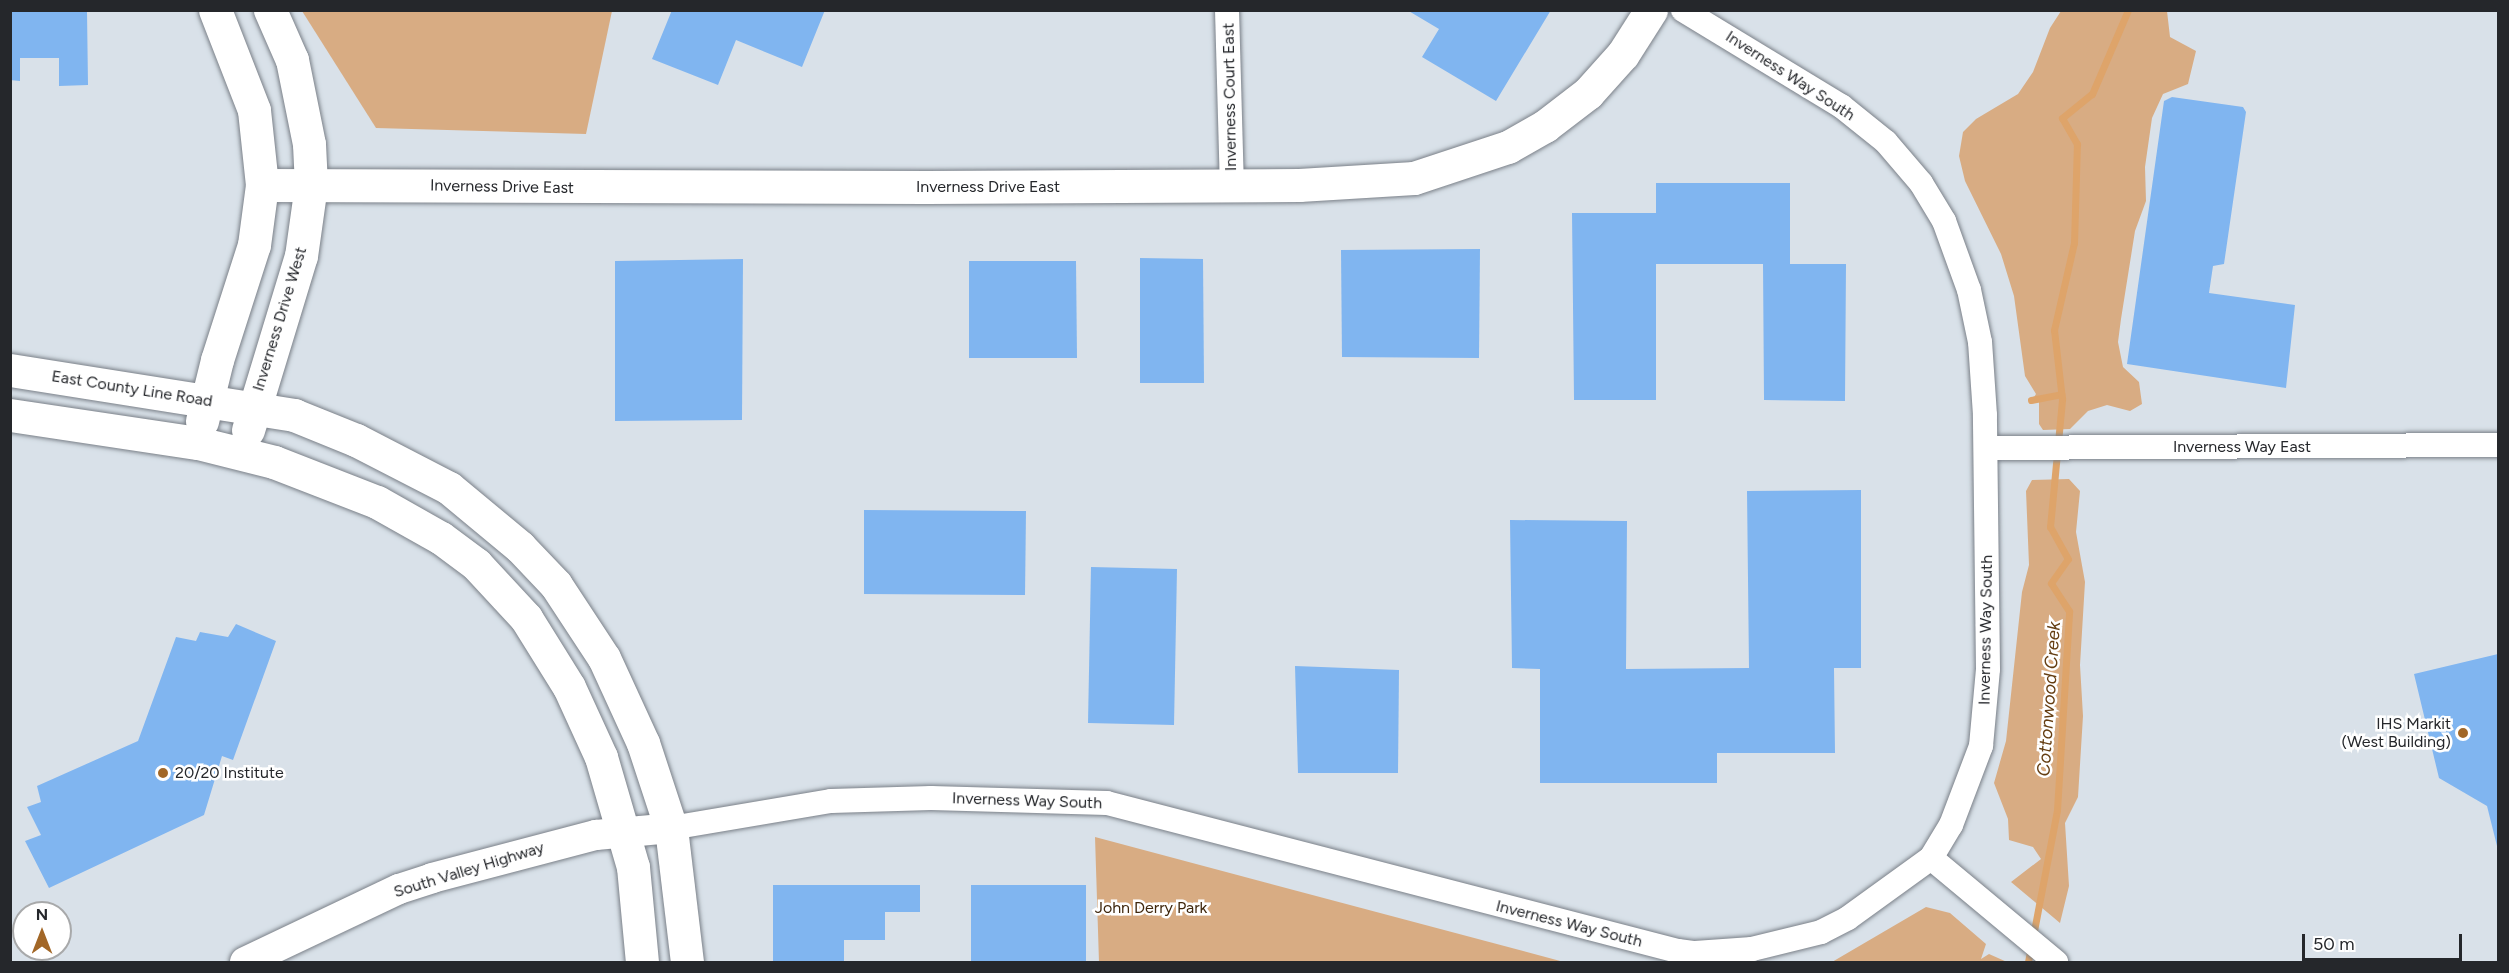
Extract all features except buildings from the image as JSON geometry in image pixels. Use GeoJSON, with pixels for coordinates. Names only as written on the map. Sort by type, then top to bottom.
{"type":"FeatureCollection","features":[{"type":"Feature","properties":{"kind":"main road"},"geometry":{"type":"LineString","coordinates":[[198,443],[206,400],[254,245],[262,184],[254,110],[215,10]]}},
{"type":"Feature","properties":{"kind":"main road","name":"Inverness Drive West"},"geometry":{"type":"LineString","coordinates":[[242,452],[253,408],[301,256],[311,185],[309,144],[292,60],[270,10]]}},
{"type":"Feature","properties":{"kind":"main road","name":"Inverness Drive East"},"geometry":{"type":"LineString","coordinates":[[262,184],[1232,184],[1414,178],[1508,147],[1545,126],[1588,93],[1623,54],[1652,10]]}},
{"type":"Feature","properties":{"kind":"main road","name":"East County Line Road"},"geometry":{"type":"LineString","coordinates":[[10,370],[294,415],[356,440],[449,488],[520,547],[556,585],[604,658],[643,743],[671,828],[687,963]]}},
{"type":"Feature","properties":{"kind":"main road"},"geometry":{"type":"LineString","coordinates":[[10,415],[198,443],[242,452],[377,502],[441,538],[476,564],[526,618],[569,687],[601,757],[626,832],[634,871],[642,963]]}},
{"type":"Feature","properties":{"kind":"street","name":"Inverness Court East"},"geometry":{"type":"LineString","coordinates":[[1227,10],[1232,184]]}},
{"type":"Feature","properties":{"kind":"street","name":"Inverness Way South"},"geometry":{"type":"LineString","coordinates":[[671,828],[831,801],[931,798],[1107,803],[1677,951],[1695,952],[1752,949],[1821,933],[1848,918],[1931,858],[1950,825],[1982,746],[1988,669],[1986,448],[1982,360],[1973,306],[1951,235],[1921,183],[1886,142],[1841,106],[1683,10]]}},
{"type":"Feature","properties":{"kind":"street","name":"Inverness Way East"},"geometry":{"type":"LineString","coordinates":[[1986,448],[2499,445]]}},
{"type":"Feature","properties":{"kind":"street","name":"South Valley Highway"},"geometry":{"type":"LineString","coordinates":[[245,963],[413,884],[501,857],[626,832],[671,828]]}},
{"type":"Feature","properties":{"kind":"street"},"geometry":{"type":"LineString","coordinates":[[1931,858],[2053,960]]}},
{"type":"Feature","properties":{"kind":"green space"},"geometry":{"type":"Polygon","coordinates":[[[302,11],[612,11],[586,134],[376,128],[302,11]]]}},
{"type":"Feature","properties":{"kind":"green space"},"geometry":{"type":"Polygon","coordinates":[[[2061,11],[2167,11],[2170,37],[2196,51],[2188,84],[2163,94],[2152,118],[2145,167],[2146,201],[2135,231],[2121,319],[2118,342],[2123,367],[2139,382],[2142,404],[2130,411],[2107,405],[2088,411],[2070,429],[2043,430],[2039,424],[2039,402],[2031,402],[2036,394],[2025,376],[2014,296],[2001,254],[1965,181],[1959,156],[1963,132],[1976,119],[2018,94],[2033,72],[2050,28],[2061,11]]]}},
{"type":"Feature","properties":{"kind":"green space"},"geometry":{"type":"Polygon","coordinates":[[[2069,479],[2080,491],[2076,532],[2085,582],[2080,665],[2083,716],[2078,797],[2065,823],[2069,886],[2060,923],[2011,882],[2041,859],[2033,847],[2009,840],[2008,819],[1994,783],[2006,741],[2022,592],[2029,565],[2026,491],[2032,480],[2069,479]]]}},
{"type":"Feature","properties":{"kind":"green space","name":"John Derry Park"},"geometry":{"type":"Polygon","coordinates":[[[1095,837],[1564,962],[1099,962],[1095,837]]]}},
{"type":"Feature","properties":{"kind":"green space"},"geometry":{"type":"Polygon","coordinates":[[[1926,907],[1950,913],[1986,944],[1981,959],[1989,954],[2007,962],[1832,962],[1926,907]]]}},
{"type":"Feature","properties":{"kind":"waterway","name":"Cottonwood Creek"},"geometry":{"type":"LineString","coordinates":[[2033,936],[2057,810],[2069,611],[2051,583],[2068,559],[2050,527],[2062,399],[2054,330],[2074,243],[2077,144],[2062,118],[2092,94],[2128,10]]}},
{"type":"Feature","properties":{"kind":"waterway"},"geometry":{"type":"LineString","coordinates":[[2031,400],[2061,394]]}},
{"type":"Feature","properties":{"kind":"waterway","name":"Cottonwood Creek"},"geometry":{"type":"LineString","coordinates":[[2028,962],[2031,947]]}},
{"type":"Feature","properties":{"kind":"place","name":"IHS Markit (West Building)"},"geometry":{"type":"Point","coordinates":[2463,733]}},
{"type":"Feature","properties":{"kind":"place","name":"20/20 Institute"},"geometry":{"type":"Point","coordinates":[163,773]}}]}
